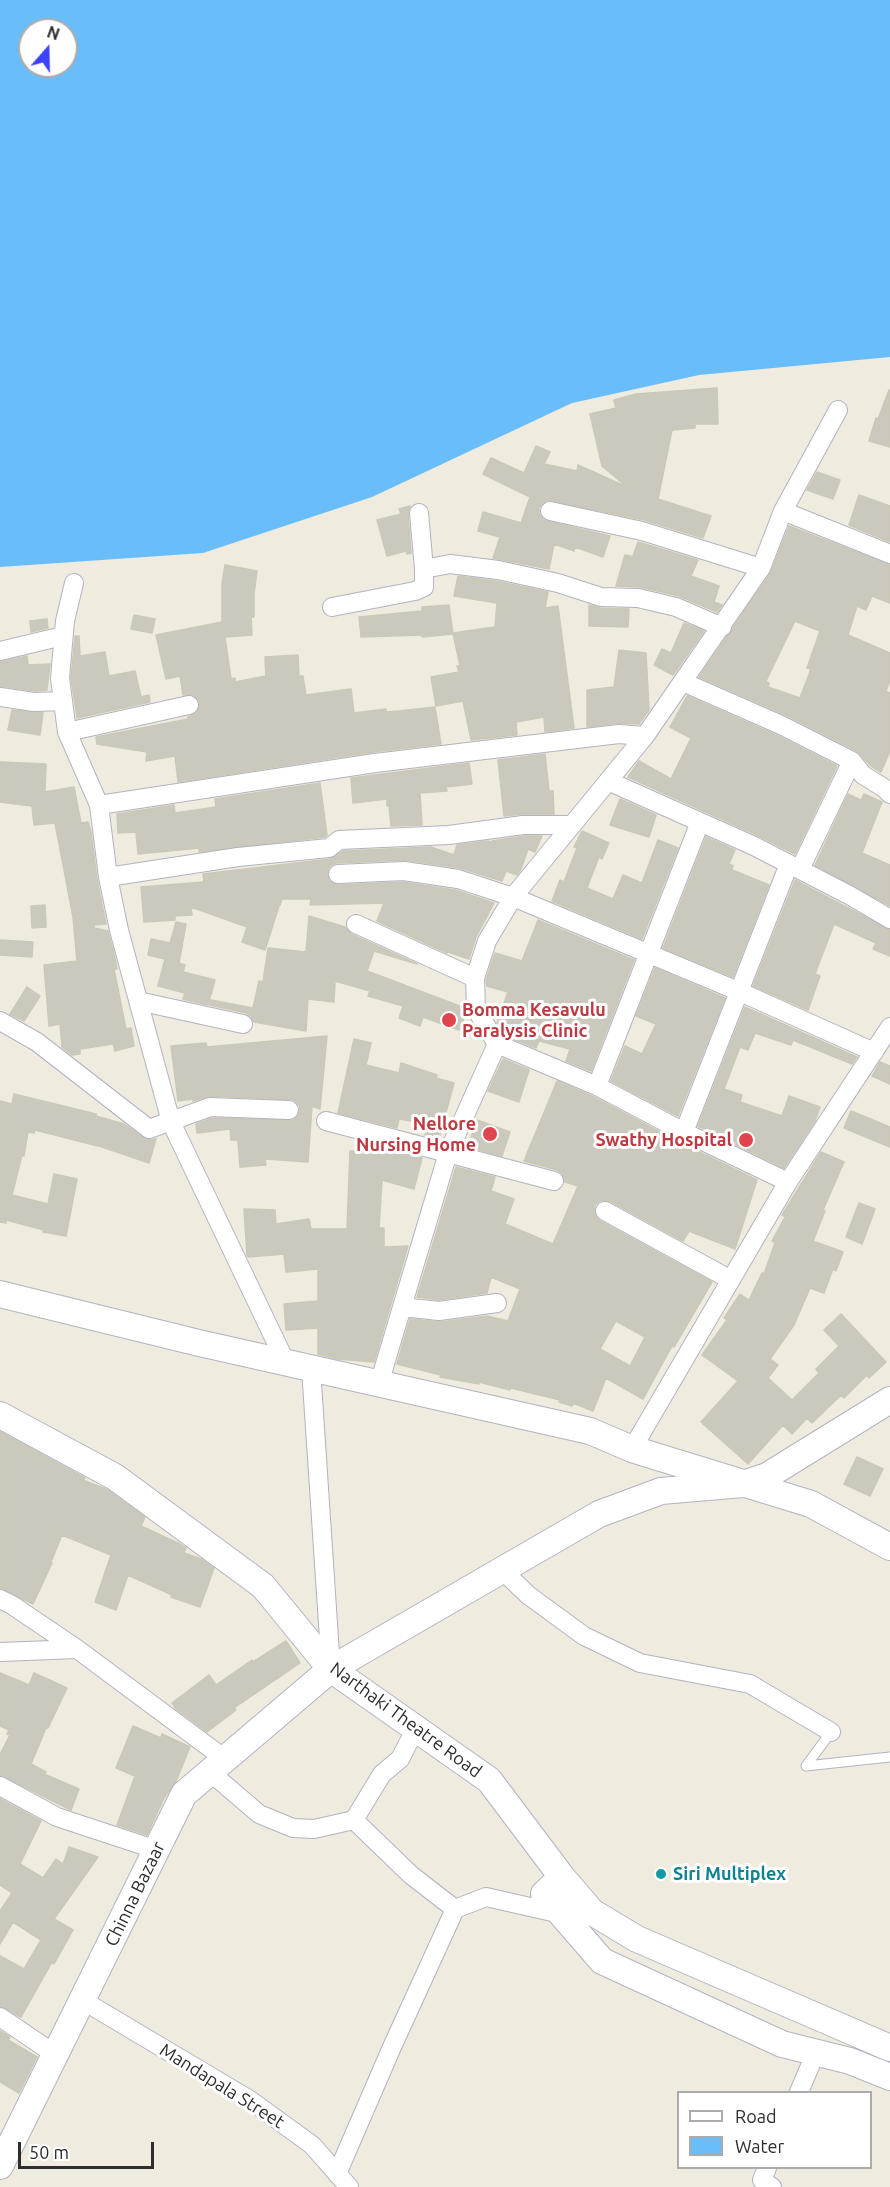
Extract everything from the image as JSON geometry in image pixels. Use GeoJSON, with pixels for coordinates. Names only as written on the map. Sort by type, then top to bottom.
{"type":"FeatureCollection","features":[{"type":"Feature","properties":{"kind":"street"},"geometry":{"type":"LineString","coordinates":[[788,1182],[684,1132],[597,1086],[497,1044],[476,1009],[475,978],[487,941],[513,897],[645,736],[761,568],[783,511],[838,410]]}},
{"type":"Feature","properties":{"kind":"street"},"geometry":{"type":"LineString","coordinates":[[550,511],[642,531],[761,568]]}},
{"type":"Feature","properties":{"kind":"street"},"geometry":{"type":"LineString","coordinates":[[783,511],[890,554]]}},
{"type":"Feature","properties":{"kind":"street"},"geometry":{"type":"LineString","coordinates":[[332,607],[424,587],[419,513]]}},
{"type":"Feature","properties":{"kind":"street"},"geometry":{"type":"LineString","coordinates":[[424,569],[450,564],[498,570],[558,583],[601,597],[638,598],[676,607],[722,627]]}},
{"type":"Feature","properties":{"kind":"street"},"geometry":{"type":"LineString","coordinates":[[74,583],[63,636],[60,678],[67,732],[99,805],[108,877],[138,1001],[171,1122],[286,1363]]}},
{"type":"Feature","properties":{"kind":"street"},"geometry":{"type":"LineString","coordinates":[[0,651],[63,636]]}},
{"type":"Feature","properties":{"kind":"street"},"geometry":{"type":"LineString","coordinates":[[683,682],[781,725],[852,761],[863,776],[890,794]]}},
{"type":"Feature","properties":{"kind":"street"},"geometry":{"type":"LineString","coordinates":[[0,697],[34,702],[63,701]]}},
{"type":"Feature","properties":{"kind":"street"},"geometry":{"type":"LineString","coordinates":[[67,732],[189,705]]}},
{"type":"Feature","properties":{"kind":"street"},"geometry":{"type":"LineString","coordinates":[[99,805],[375,762],[619,734],[645,736]]}},
{"type":"Feature","properties":{"kind":"street"},"geometry":{"type":"LineString","coordinates":[[684,1132],[738,991],[795,867],[852,761]]}},
{"type":"Feature","properties":{"kind":"street"},"geometry":{"type":"LineString","coordinates":[[608,781],[795,867],[890,919]]}},
{"type":"Feature","properties":{"kind":"street"},"geometry":{"type":"LineString","coordinates":[[597,1086],[700,822]]}},
{"type":"Feature","properties":{"kind":"street"},"geometry":{"type":"LineString","coordinates":[[108,877],[238,857],[329,848],[339,840],[449,835],[523,825],[571,825]]}},
{"type":"Feature","properties":{"kind":"street"},"geometry":{"type":"LineString","coordinates":[[338,874],[415,873],[458,879],[513,897],[738,991],[874,1052]]}},
{"type":"Feature","properties":{"kind":"street"},"geometry":{"type":"LineString","coordinates":[[356,924],[475,978]]}},
{"type":"Feature","properties":{"kind":"street"},"geometry":{"type":"LineString","coordinates":[[138,1001],[243,1024]]}},
{"type":"Feature","properties":{"kind":"street"},"geometry":{"type":"LineString","coordinates":[[0,1021],[37,1042],[149,1129],[210,1107],[289,1110]]}},
{"type":"Feature","properties":{"kind":"street"},"geometry":{"type":"LineString","coordinates":[[632,1449],[788,1182],[890,1027]]}},
{"type":"Feature","properties":{"kind":"street"},"geometry":{"type":"LineString","coordinates":[[379,1384],[448,1153],[497,1044]]}},
{"type":"Feature","properties":{"kind":"street"},"geometry":{"type":"LineString","coordinates":[[326,1121],[554,1181]]}},
{"type":"Feature","properties":{"kind":"street"},"geometry":{"type":"LineString","coordinates":[[605,1211],[731,1280]]}},
{"type":"Feature","properties":{"kind":"street"},"geometry":{"type":"LineString","coordinates":[[0,1294],[286,1363],[590,1431],[632,1449],[811,1504],[890,1547]]}},
{"type":"Feature","properties":{"kind":"street"},"geometry":{"type":"LineString","coordinates":[[402,1307],[439,1311],[496,1303]]}},
{"type":"Feature","properties":{"kind":"street"},"geometry":{"type":"LineString","coordinates":[[311,1368],[331,1669]]}},
{"type":"Feature","properties":{"kind":"street"},"geometry":{"type":"LineString","coordinates":[[743,1484],[767,1476],[890,1400]]}},
{"type":"Feature","properties":{"kind":"street","name":"Narthaki Theatre Road"},"geometry":{"type":"LineString","coordinates":[[0,1415],[115,1477],[263,1586],[331,1669],[489,1780],[562,1877],[592,1912],[637,1939],[890,2048]]}},
{"type":"Feature","properties":{"kind":"street","name":"Chinna Bazaar"},"geometry":{"type":"LineString","coordinates":[[0,2166],[184,1794],[331,1669],[599,1514],[660,1491],[743,1484]]}},
{"type":"Feature","properties":{"kind":"street"},"geometry":{"type":"LineString","coordinates":[[502,1570],[528,1595],[584,1636],[640,1663],[750,1684],[831,1732]]}},
{"type":"Feature","properties":{"kind":"street"},"geometry":{"type":"LineString","coordinates":[[0,1599],[77,1649],[218,1765],[259,1814],[293,1828],[314,1829],[354,1820],[382,1774],[400,1759],[416,1728]]}},
{"type":"Feature","properties":{"kind":"street"},"geometry":{"type":"LineString","coordinates":[[0,1652],[77,1649]]}},
{"type":"Feature","properties":{"kind":"street"},"geometry":{"type":"LineString","coordinates":[[0,1786],[57,1817],[157,1850]]}},
{"type":"Feature","properties":{"kind":"street"},"geometry":{"type":"LineString","coordinates":[[354,1820],[411,1875],[456,1909]]}},
{"type":"Feature","properties":{"kind":"street"},"geometry":{"type":"LineString","coordinates":[[562,1877],[544,1894],[602,1961],[782,2044],[850,2061],[890,2077]]}},
{"type":"Feature","properties":{"kind":"street"},"geometry":{"type":"LineString","coordinates":[[343,2180],[392,2047],[456,1909],[486,1897],[561,1914]]}},
{"type":"Feature","properties":{"kind":"street","name":"Mandapala Street"},"geometry":{"type":"LineString","coordinates":[[82,2000],[250,2100],[312,2145],[343,2180]]}},
{"type":"Feature","properties":{"kind":"street"},"geometry":{"type":"LineString","coordinates":[[0,2018],[56,2055]]}},
{"type":"Feature","properties":{"kind":"street"},"geometry":{"type":"LineString","coordinates":[[799,2091],[816,2052]]}},
{"type":"Feature","properties":{"kind":"street"},"geometry":{"type":"LineString","coordinates":[[767,2169],[762,2180],[772,2187]]}},
{"type":"Feature","properties":{"kind":"lane"},"geometry":{"type":"LineString","coordinates":[[831,1732],[806,1766],[890,1757]]}},
{"type":"Feature","properties":{"kind":"water"},"geometry":{"type":"Polygon","coordinates":[[[0,0],[890,0],[890,357],[699,375],[572,403],[372,497],[203,553],[0,567],[0,0]]]}},
{"type":"Feature","properties":{"kind":"building"},"geometry":{"type":"Polygon","coordinates":[[[717,388],[718,424],[695,424],[695,428],[672,430],[658,499],[711,516],[703,538],[644,520],[547,500],[539,508],[539,514],[543,520],[610,536],[603,557],[575,547],[574,551],[554,544],[549,569],[493,558],[500,537],[478,531],[483,512],[521,523],[530,497],[483,474],[491,458],[524,473],[536,446],[550,452],[544,464],[577,471],[578,465],[627,487],[602,466],[590,414],[616,408],[614,400],[636,394],[717,388]]]}},
{"type":"Feature","properties":{"kind":"building"},"geometry":{"type":"Polygon","coordinates":[[[889,390],[890,447],[869,441],[876,418],[878,419],[889,390]]]}},
{"type":"Feature","properties":{"kind":"building"},"geometry":{"type":"Polygon","coordinates":[[[817,472],[840,480],[833,499],[807,490],[817,472]]]}},
{"type":"Feature","properties":{"kind":"building"},"geometry":{"type":"Polygon","coordinates":[[[859,495],[890,506],[890,542],[849,525],[859,495]]]}},
{"type":"Feature","properties":{"kind":"building"},"geometry":{"type":"Polygon","coordinates":[[[410,506],[408,514],[411,553],[407,554],[406,551],[387,556],[377,520],[401,514],[399,509],[410,506]]]}},
{"type":"Feature","properties":{"kind":"building"},"geometry":{"type":"Polygon","coordinates":[[[789,526],[890,565],[890,603],[872,596],[866,610],[857,606],[848,635],[890,653],[890,680],[886,691],[890,693],[890,751],[881,772],[871,766],[857,751],[786,715],[699,677],[770,574],[789,526]],[[795,621],[766,681],[769,683],[768,687],[800,698],[811,669],[807,668],[820,631],[795,621]]]}},
{"type":"Feature","properties":{"kind":"building"},"geometry":{"type":"Polygon","coordinates":[[[638,542],[698,560],[691,576],[719,586],[714,602],[722,605],[717,612],[679,596],[640,587],[616,586],[625,555],[631,556],[631,562],[638,542]]]}},
{"type":"Feature","properties":{"kind":"building"},"geometry":{"type":"Polygon","coordinates":[[[225,565],[257,571],[254,617],[251,617],[252,635],[225,637],[231,679],[235,678],[235,682],[266,676],[265,657],[298,655],[299,676],[303,676],[306,695],[351,689],[354,713],[435,707],[441,744],[373,752],[178,782],[175,756],[146,761],[147,752],[97,744],[96,737],[188,719],[197,713],[200,702],[193,695],[183,695],[180,676],[166,679],[156,635],[222,622],[222,584],[225,565]]]}},
{"type":"Feature","properties":{"kind":"building"},"geometry":{"type":"Polygon","coordinates":[[[458,576],[548,592],[545,608],[558,606],[574,728],[545,732],[544,717],[516,722],[517,735],[471,740],[463,701],[436,706],[431,677],[459,672],[457,666],[460,666],[453,633],[495,627],[497,603],[454,596],[458,576]]]}},
{"type":"Feature","properties":{"kind":"building"},"geometry":{"type":"Polygon","coordinates":[[[449,605],[453,634],[422,637],[421,635],[361,637],[359,617],[422,611],[422,607],[449,605]]]}},
{"type":"Feature","properties":{"kind":"building"},"geometry":{"type":"Polygon","coordinates":[[[589,605],[600,608],[629,609],[628,627],[589,626],[589,605]]]}},
{"type":"Feature","properties":{"kind":"building"},"geometry":{"type":"Polygon","coordinates":[[[134,615],[155,619],[152,633],[131,629],[134,615]]]}},
{"type":"Feature","properties":{"kind":"building"},"geometry":{"type":"Polygon","coordinates":[[[47,619],[48,628],[31,632],[30,621],[47,619]]]}},
{"type":"Feature","properties":{"kind":"building"},"geometry":{"type":"Polygon","coordinates":[[[684,623],[704,631],[673,675],[654,665],[662,649],[671,653],[684,623]]]}},
{"type":"Feature","properties":{"kind":"building"},"geometry":{"type":"Polygon","coordinates":[[[75,636],[79,636],[80,656],[105,652],[109,676],[135,671],[141,697],[149,695],[150,702],[77,718],[71,678],[75,636]]]}},
{"type":"Feature","properties":{"kind":"building"},"geometry":{"type":"Polygon","coordinates":[[[619,650],[646,653],[649,710],[639,724],[618,723],[587,727],[587,690],[614,687],[619,650]]]}},
{"type":"Feature","properties":{"kind":"building"},"geometry":{"type":"Polygon","coordinates":[[[27,656],[28,665],[50,664],[47,690],[35,691],[0,686],[0,662],[27,656]]]}},
{"type":"Feature","properties":{"kind":"building"},"geometry":{"type":"Polygon","coordinates":[[[687,696],[776,735],[837,766],[795,854],[628,777],[639,761],[671,779],[691,738],[670,727],[687,696]]]}},
{"type":"Feature","properties":{"kind":"building"},"geometry":{"type":"Polygon","coordinates":[[[12,710],[43,713],[40,735],[8,730],[12,710]]]}},
{"type":"Feature","properties":{"kind":"building"},"geometry":{"type":"Polygon","coordinates":[[[545,754],[549,791],[553,791],[554,814],[504,816],[498,760],[545,754]]]}},
{"type":"Feature","properties":{"kind":"building"},"geometry":{"type":"Polygon","coordinates":[[[0,762],[46,764],[45,792],[74,787],[81,823],[88,822],[91,832],[106,924],[94,925],[94,928],[108,931],[115,958],[117,969],[114,969],[126,1029],[131,1028],[134,1046],[115,1051],[113,1044],[80,1049],[80,1054],[72,1055],[62,1047],[60,1024],[49,1026],[44,965],[77,961],[73,917],[55,823],[34,825],[32,806],[0,802],[0,762]]]}},
{"type":"Feature","properties":{"kind":"building"},"geometry":{"type":"Polygon","coordinates":[[[469,763],[472,784],[446,787],[447,791],[420,793],[422,825],[391,826],[387,799],[353,803],[351,778],[469,763]]]}},
{"type":"Feature","properties":{"kind":"building"},"geometry":{"type":"Polygon","coordinates":[[[320,783],[327,835],[325,837],[199,852],[199,848],[138,854],[136,832],[118,833],[117,814],[174,805],[175,813],[216,807],[215,799],[320,783]]]}},
{"type":"Feature","properties":{"kind":"building"},"geometry":{"type":"Polygon","coordinates":[[[848,794],[861,800],[864,794],[882,802],[862,853],[890,865],[890,906],[815,865],[848,794]]]}},
{"type":"Feature","properties":{"kind":"building"},"geometry":{"type":"Polygon","coordinates":[[[620,799],[656,815],[649,837],[610,825],[620,799]]]}},
{"type":"Feature","properties":{"kind":"building"},"geometry":{"type":"Polygon","coordinates":[[[582,831],[609,843],[602,859],[599,857],[587,888],[613,899],[623,875],[642,883],[658,840],[678,848],[642,939],[552,901],[560,880],[564,882],[577,848],[574,847],[582,831]]]}},
{"type":"Feature","properties":{"kind":"building"},"geometry":{"type":"Polygon","coordinates":[[[524,836],[542,836],[535,852],[528,849],[517,875],[506,871],[502,881],[460,868],[405,860],[337,863],[328,869],[329,881],[338,885],[403,882],[455,890],[494,903],[476,937],[469,959],[447,953],[377,921],[384,903],[310,905],[311,899],[282,899],[280,905],[276,906],[279,906],[265,950],[242,942],[247,927],[191,907],[192,915],[175,916],[175,920],[144,922],[141,887],[204,882],[203,874],[330,859],[343,851],[431,847],[454,855],[457,845],[524,836]]]}},
{"type":"Feature","properties":{"kind":"building"},"geometry":{"type":"Polygon","coordinates":[[[706,837],[735,850],[729,864],[733,866],[732,870],[769,885],[733,977],[663,948],[706,837]]]}},
{"type":"Feature","properties":{"kind":"building"},"geometry":{"type":"Polygon","coordinates":[[[795,880],[890,930],[890,956],[873,949],[876,943],[834,924],[815,974],[820,976],[808,1010],[753,986],[795,880]]]}},
{"type":"Feature","properties":{"kind":"building"},"geometry":{"type":"Polygon","coordinates":[[[45,905],[46,927],[32,928],[31,906],[45,905]]]}},
{"type":"Feature","properties":{"kind":"building"},"geometry":{"type":"Polygon","coordinates":[[[309,916],[345,927],[351,934],[417,964],[374,951],[367,971],[465,1008],[466,1013],[459,1030],[423,1017],[420,1026],[399,1018],[403,1006],[368,996],[370,991],[335,981],[334,1002],[308,999],[306,1031],[254,1022],[246,1013],[210,1005],[211,1000],[253,1008],[259,981],[263,982],[268,948],[306,952],[309,916]]]}},
{"type":"Feature","properties":{"kind":"building"},"geometry":{"type":"Polygon","coordinates":[[[538,920],[634,960],[591,1071],[566,1061],[570,1049],[539,1041],[536,1048],[506,1036],[497,1023],[508,992],[487,986],[486,980],[495,953],[522,961],[538,920]]]}},
{"type":"Feature","properties":{"kind":"building"},"geometry":{"type":"Polygon","coordinates":[[[176,922],[186,924],[179,963],[185,965],[183,972],[215,980],[208,1005],[183,999],[185,993],[158,986],[165,959],[148,955],[151,939],[170,943],[176,922]]]}},
{"type":"Feature","properties":{"kind":"building"},"geometry":{"type":"Polygon","coordinates":[[[0,940],[33,942],[32,957],[0,955],[0,940]]]}},
{"type":"Feature","properties":{"kind":"building"},"geometry":{"type":"Polygon","coordinates":[[[655,968],[725,998],[678,1116],[611,1081],[625,1046],[642,1054],[656,1024],[636,1016],[655,968]]]}},
{"type":"Feature","properties":{"kind":"building"},"geometry":{"type":"Polygon","coordinates":[[[27,987],[40,996],[24,1021],[10,1014],[27,987]]]}},
{"type":"Feature","properties":{"kind":"building"},"geometry":{"type":"Polygon","coordinates":[[[745,1007],[857,1057],[852,1064],[793,1040],[791,1045],[755,1033],[748,1050],[740,1047],[724,1089],[742,1095],[740,1102],[782,1116],[789,1096],[820,1107],[815,1121],[784,1168],[698,1126],[745,1007]]]}},
{"type":"Feature","properties":{"kind":"building"},"geometry":{"type":"Polygon","coordinates":[[[327,1036],[320,1109],[312,1106],[308,1162],[265,1159],[266,1165],[240,1167],[238,1140],[231,1140],[230,1129],[197,1133],[196,1124],[212,1118],[294,1120],[300,1111],[299,1105],[294,1100],[210,1096],[193,1101],[193,1099],[178,1101],[171,1046],[206,1043],[207,1047],[327,1036]]]}},
{"type":"Feature","properties":{"kind":"building"},"geometry":{"type":"Polygon","coordinates":[[[354,1039],[371,1043],[366,1065],[399,1073],[401,1063],[454,1083],[439,1138],[425,1135],[428,1124],[399,1119],[397,1128],[338,1113],[354,1039]]]}},
{"type":"Feature","properties":{"kind":"building"},"geometry":{"type":"Polygon","coordinates":[[[503,1059],[529,1070],[519,1102],[488,1091],[503,1059]]]}},
{"type":"Feature","properties":{"kind":"building"},"geometry":{"type":"Polygon","coordinates":[[[880,1062],[890,1066],[890,1084],[872,1076],[880,1062]]]}},
{"type":"Feature","properties":{"kind":"building"},"geometry":{"type":"Polygon","coordinates":[[[557,1081],[592,1096],[757,1180],[735,1249],[689,1231],[683,1241],[610,1201],[600,1201],[595,1205],[594,1212],[600,1221],[712,1282],[674,1347],[672,1346],[643,1399],[606,1378],[593,1411],[573,1403],[572,1406],[559,1402],[560,1400],[511,1388],[510,1390],[479,1382],[479,1384],[440,1377],[441,1375],[397,1364],[410,1319],[440,1322],[487,1316],[508,1321],[520,1289],[491,1277],[487,1293],[439,1300],[417,1297],[456,1167],[495,1177],[491,1191],[514,1199],[505,1224],[553,1244],[578,1186],[565,1182],[562,1173],[557,1170],[524,1161],[557,1081]],[[616,1321],[600,1349],[630,1366],[645,1337],[616,1321]]]}},
{"type":"Feature","properties":{"kind":"building"},"geometry":{"type":"Polygon","coordinates":[[[14,1094],[96,1114],[96,1116],[124,1124],[147,1140],[156,1139],[149,1163],[102,1147],[35,1130],[34,1133],[28,1132],[24,1156],[22,1155],[12,1195],[48,1204],[54,1174],[77,1179],[66,1236],[43,1232],[44,1230],[6,1220],[6,1223],[0,1222],[0,1101],[12,1104],[14,1094]]]}},
{"type":"Feature","properties":{"kind":"building"},"geometry":{"type":"Polygon","coordinates":[[[851,1111],[890,1127],[890,1147],[844,1128],[851,1111]]]}},
{"type":"Feature","properties":{"kind":"building"},"geometry":{"type":"Polygon","coordinates":[[[477,1120],[510,1132],[502,1156],[468,1147],[477,1120]]]}},
{"type":"Feature","properties":{"kind":"building"},"geometry":{"type":"Polygon","coordinates":[[[350,1151],[404,1153],[422,1158],[414,1189],[382,1180],[379,1228],[384,1228],[384,1247],[408,1246],[374,1362],[337,1359],[318,1354],[318,1328],[286,1330],[284,1304],[318,1301],[318,1269],[286,1272],[284,1254],[248,1257],[247,1255],[244,1209],[275,1210],[276,1224],[309,1219],[311,1229],[347,1229],[350,1151]]]}},
{"type":"Feature","properties":{"kind":"building"},"geometry":{"type":"Polygon","coordinates":[[[821,1152],[844,1162],[823,1210],[825,1211],[813,1241],[843,1252],[836,1271],[833,1269],[824,1293],[810,1288],[794,1325],[770,1359],[778,1365],[768,1378],[792,1400],[819,1373],[816,1369],[839,1346],[824,1330],[841,1314],[886,1362],[869,1378],[867,1375],[844,1398],[841,1395],[812,1423],[807,1418],[792,1434],[783,1425],[748,1464],[701,1422],[738,1381],[702,1355],[727,1320],[724,1318],[740,1294],[749,1300],[762,1273],[764,1274],[775,1243],[772,1241],[785,1217],[782,1215],[821,1152]]]}},
{"type":"Feature","properties":{"kind":"building"},"geometry":{"type":"Polygon","coordinates":[[[859,1203],[875,1209],[862,1244],[846,1237],[859,1203]]]}},
{"type":"Feature","properties":{"kind":"building"},"geometry":{"type":"Polygon","coordinates":[[[0,1432],[85,1478],[83,1480],[108,1490],[145,1517],[141,1526],[180,1544],[186,1548],[184,1553],[201,1559],[214,1568],[200,1607],[171,1597],[172,1595],[128,1575],[116,1610],[95,1602],[111,1555],[62,1535],[33,1604],[0,1588],[0,1432]]]}},
{"type":"Feature","properties":{"kind":"building"},"geometry":{"type":"Polygon","coordinates":[[[857,1457],[883,1469],[870,1496],[844,1484],[857,1457]]]}},
{"type":"Feature","properties":{"kind":"building"},"geometry":{"type":"Polygon","coordinates":[[[286,1641],[300,1663],[234,1708],[236,1710],[207,1732],[176,1709],[172,1703],[209,1675],[216,1685],[252,1660],[253,1662],[286,1641]]]}},
{"type":"Feature","properties":{"kind":"building"},"geometry":{"type":"Polygon","coordinates":[[[0,1673],[29,1685],[34,1673],[67,1688],[46,1728],[31,1764],[46,1772],[44,1774],[79,1789],[71,1810],[0,1775],[0,1754],[10,1735],[7,1734],[9,1730],[0,1726],[0,1673]]]}},
{"type":"Feature","properties":{"kind":"building"},"geometry":{"type":"Polygon","coordinates":[[[133,1726],[161,1738],[162,1734],[190,1747],[176,1781],[164,1798],[147,1835],[117,1825],[135,1776],[116,1768],[133,1726]]]}},
{"type":"Feature","properties":{"kind":"building"},"geometry":{"type":"Polygon","coordinates":[[[0,1799],[41,1821],[20,1864],[43,1878],[56,1859],[63,1864],[69,1847],[98,1857],[54,1919],[73,1930],[21,2017],[0,2006],[0,1956],[24,1969],[41,1940],[13,1922],[0,1944],[0,1911],[12,1893],[0,1885],[0,1799]]]}},
{"type":"Feature","properties":{"kind":"building"},"geometry":{"type":"Polygon","coordinates":[[[0,2031],[10,2037],[8,2040],[37,2057],[19,2093],[0,2082],[0,2031]]]}},
{"type":"Feature","properties":{"kind":"place","name":"Bomma Kesavulu Paralysis Clinic"},"geometry":{"type":"Point","coordinates":[449,1020]}},
{"type":"Feature","properties":{"kind":"place","name":"Nellore Nursing Home"},"geometry":{"type":"Point","coordinates":[490,1134]}},
{"type":"Feature","properties":{"kind":"place","name":"Swathy Hospital"},"geometry":{"type":"Point","coordinates":[746,1140]}},
{"type":"Feature","properties":{"kind":"place","name":"Siri Multiplex"},"geometry":{"type":"Point","coordinates":[661,1874]}}]}
